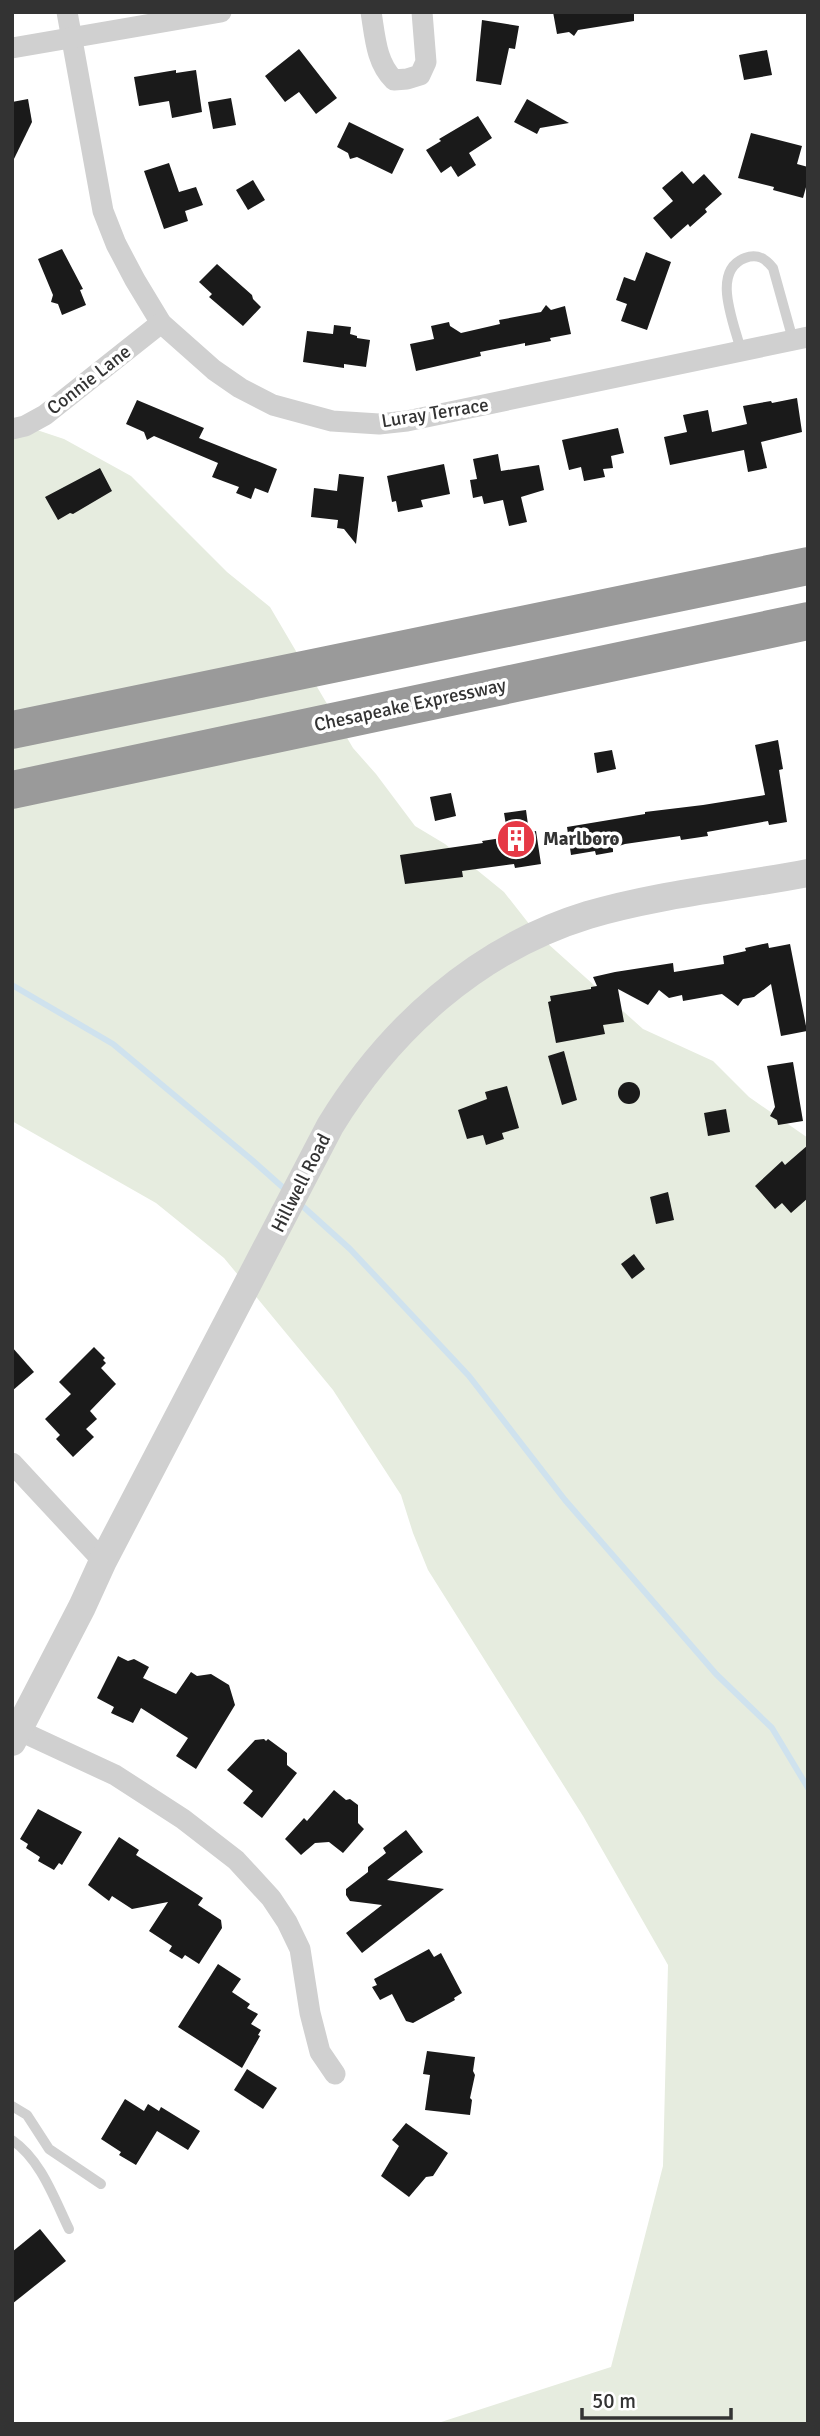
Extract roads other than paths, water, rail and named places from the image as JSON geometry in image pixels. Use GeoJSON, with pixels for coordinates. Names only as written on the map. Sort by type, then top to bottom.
{"type":"FeatureCollection","features":[{"type":"Feature","properties":{"kind":"highway"},"geometry":{"type":"LineString","coordinates":[[12,730],[808,566]]}},
{"type":"Feature","properties":{"kind":"highway","name":"Chesapeake Expressway"},"geometry":{"type":"LineString","coordinates":[[12,790],[808,621]]}},
{"type":"Feature","properties":{"kind":"street","name":"Luray Terrace"},"geometry":{"type":"LineString","coordinates":[[67,12],[103,211],[116,244],[161,323],[214,370],[240,388],[273,405],[332,421],[379,424],[475,408],[800,339]]}},
{"type":"Feature","properties":{"kind":"street"},"geometry":{"type":"LineString","coordinates":[[12,48],[221,12]]}},
{"type":"Feature","properties":{"kind":"street"},"geometry":{"type":"LineString","coordinates":[[371,12],[380,58],[385,72],[394,80],[419,75],[426,62],[422,12]]}},
{"type":"Feature","properties":{"kind":"street","name":"Connie Lane"},"geometry":{"type":"LineString","coordinates":[[12,429],[25,426],[45,415],[161,323]]}},
{"type":"Feature","properties":{"kind":"street","name":"Hillwell Road"},"geometry":{"type":"LineString","coordinates":[[15,1736],[103,1561],[330,1126],[360,1080],[386,1047],[425,1008],[488,961],[536,936],[586,916],[632,904],[808,873]]}},
{"type":"Feature","properties":{"kind":"street"},"geometry":{"type":"LineString","coordinates":[[12,1463],[103,1561]]}},
{"type":"Feature","properties":{"kind":"street"},"geometry":{"type":"LineString","coordinates":[[15,1736],[115,1775],[183,1819],[236,1860],[271,1898],[300,1949],[310,2013],[320,2052],[335,2074]]}},
{"type":"Feature","properties":{"kind":"lane"},"geometry":{"type":"LineString","coordinates":[[741,351],[725,286],[727,273],[735,263],[755,256],[766,259],[773,268],[800,339]]}},
{"type":"Feature","properties":{"kind":"lane"},"geometry":{"type":"LineString","coordinates":[[12,2106],[27,2115],[49,2149],[101,2184]]}},
{"type":"Feature","properties":{"kind":"lane"},"geometry":{"type":"LineString","coordinates":[[12,2140],[23,2147],[40,2170],[69,2228]]}},
{"type":"Feature","properties":{"kind":"waterway"},"geometry":{"type":"LineString","coordinates":[[12,985],[113,1044],[288,1192]]}},
{"type":"Feature","properties":{"kind":"waterway"},"geometry":{"type":"LineString","coordinates":[[298,1202],[350,1249],[469,1376],[565,1500],[716,1674],[772,1728],[808,1788]]}},
{"type":"Feature","properties":{"kind":"place","name":"Marlboro"},"geometry":{"type":"Point","coordinates":[516,839]}}]}
